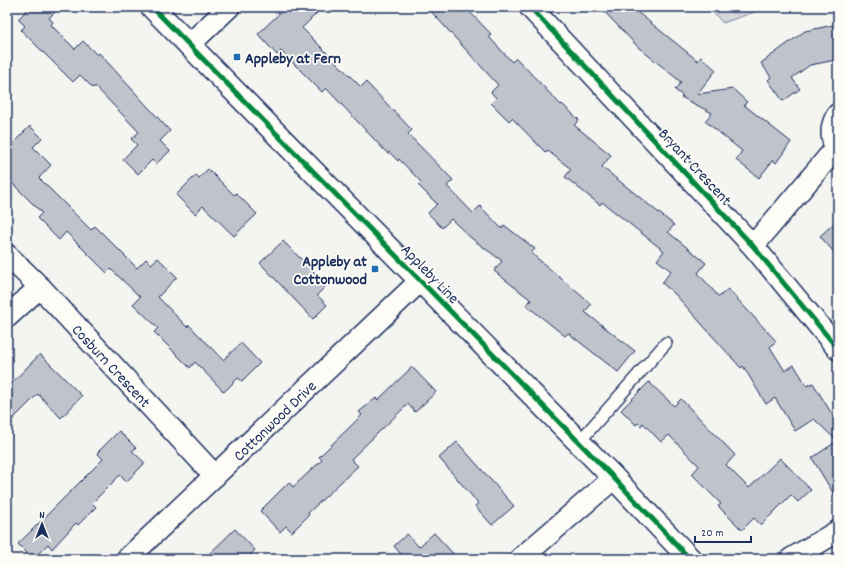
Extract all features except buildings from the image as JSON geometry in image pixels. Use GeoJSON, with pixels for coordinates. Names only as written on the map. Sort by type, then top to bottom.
{"type":"FeatureCollection","features":[{"type":"Feature","properties":{"kind":"main road","name":"Appleby Line"},"geometry":{"type":"LineString","coordinates":[[152,7],[579,442],[690,559]]}},
{"type":"Feature","properties":{"kind":"street"},"geometry":{"type":"LineString","coordinates":[[189,45],[229,7]]}},
{"type":"Feature","properties":{"kind":"street","name":"Bryant Crescent"},"geometry":{"type":"LineString","coordinates":[[530,7],[753,246],[838,349]]}},
{"type":"Feature","properties":{"kind":"street"},"geometry":{"type":"LineString","coordinates":[[753,246],[837,149],[832,139],[832,128],[838,114]]}},
{"type":"Feature","properties":{"kind":"street","name":"Cosburn Crescent"},"geometry":{"type":"LineString","coordinates":[[7,255],[40,287],[215,476]]}},
{"type":"Feature","properties":{"kind":"street","name":"Cottonwood Drive"},"geometry":{"type":"LineString","coordinates":[[127,559],[420,281]]}},
{"type":"Feature","properties":{"kind":"street"},"geometry":{"type":"LineString","coordinates":[[7,317],[40,287]]}},
{"type":"Feature","properties":{"kind":"street"},"geometry":{"type":"LineString","coordinates":[[520,559],[614,478]]}},
{"type":"Feature","properties":{"kind":"street"},"geometry":{"type":"LineString","coordinates":[[791,559],[838,531]]}},
{"type":"Feature","properties":{"kind":"lane"},"geometry":{"type":"LineString","coordinates":[[579,442],[666,343]]}},
{"type":"Feature","properties":{"kind":"green space"},"geometry":{"type":"Polygon","coordinates":[[[708,7],[768,7],[723,23],[708,7]]]}},
{"type":"Feature","properties":{"kind":"cycle path"},"geometry":{"type":"LineString","coordinates":[[152,7],[614,478],[690,559]]}},
{"type":"Feature","properties":{"kind":"cycle path"},"geometry":{"type":"LineString","coordinates":[[530,7],[753,246],[838,349]]}},
{"type":"Feature","properties":{"kind":"place","name":"Appleby at Fern"},"geometry":{"type":"Point","coordinates":[237,57]}},
{"type":"Feature","properties":{"kind":"place","name":"Appleby at Cottonwood"},"geometry":{"type":"Point","coordinates":[375,269]}}]}
